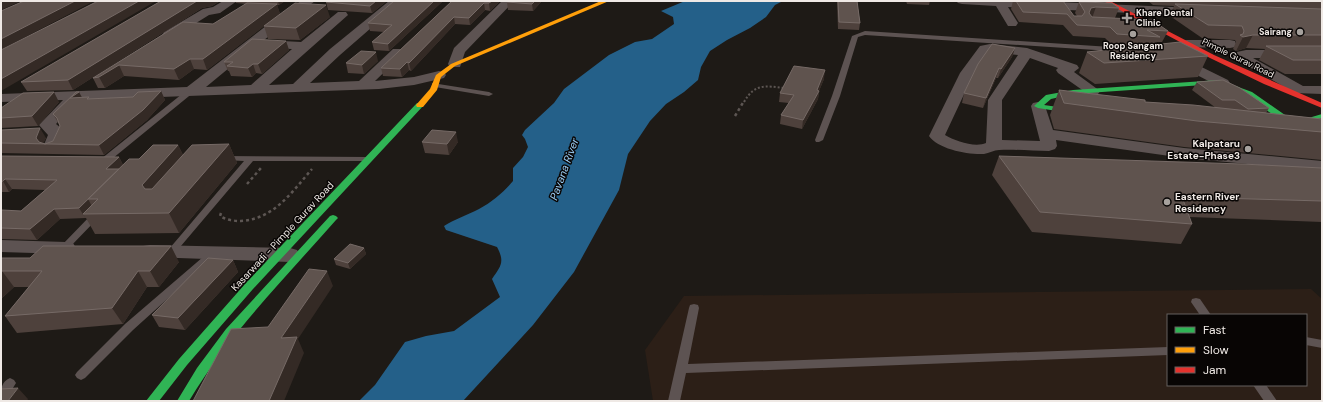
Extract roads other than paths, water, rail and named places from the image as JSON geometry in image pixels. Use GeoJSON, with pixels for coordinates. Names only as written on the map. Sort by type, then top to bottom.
{"type":"FeatureCollection","features":[{"type":"Feature","properties":{"kind":"street"},"geometry":{"type":"LineString","coordinates":[[159,41],[207,11],[216,11],[231,1]]}},
{"type":"Feature","properties":{"kind":"street"},"geometry":{"type":"LineString","coordinates":[[190,92],[252,43],[309,1]]}},
{"type":"Feature","properties":{"kind":"street"},"geometry":{"type":"LineString","coordinates":[[297,88],[335,52],[396,1]]}},
{"type":"Feature","properties":{"kind":"street"},"geometry":{"type":"LineString","coordinates":[[455,64],[460,51],[465,45],[508,1]]}},
{"type":"Feature","properties":{"kind":"street","name":"Kasarwadi - Pimple Gurav Road"},"geometry":{"type":"LineString","coordinates":[[152,401],[171,376],[278,255],[370,159],[455,64],[606,1]]}},
{"type":"Feature","properties":{"kind":"street"},"geometry":{"type":"LineString","coordinates":[[962,1],[1064,7],[1205,12]]}},
{"type":"Feature","properties":{"kind":"street","name":"Pimple Gurav Road"},"geometry":{"type":"LineString","coordinates":[[1106,1],[1152,26],[1189,51],[1209,56],[1287,92],[1322,106]]}},
{"type":"Feature","properties":{"kind":"street"},"geometry":{"type":"LineString","coordinates":[[1000,3],[1012,23]]}},
{"type":"Feature","properties":{"kind":"street"},"geometry":{"type":"LineString","coordinates":[[1064,7],[1071,17]]}},
{"type":"Feature","properties":{"kind":"street"},"geometry":{"type":"LineString","coordinates":[[254,90],[342,15]]}},
{"type":"Feature","properties":{"kind":"street"},"geometry":{"type":"LineString","coordinates":[[1122,24],[1152,26]]}},
{"type":"Feature","properties":{"kind":"street"},"geometry":{"type":"LineString","coordinates":[[362,86],[409,42]]}},
{"type":"Feature","properties":{"kind":"street"},"geometry":{"type":"LineString","coordinates":[[252,43],[304,46]]}},
{"type":"Feature","properties":{"kind":"street"},"geometry":{"type":"LineString","coordinates":[[1189,51],[1230,44]]}},
{"type":"Feature","properties":{"kind":"street"},"geometry":{"type":"LineString","coordinates":[[1072,68],[1027,52],[990,48],[985,49],[967,73],[937,136],[944,142],[954,145],[982,149],[994,145],[1049,145],[1150,150],[1256,162],[1322,166]]}},
{"type":"Feature","properties":{"kind":"street"},"geometry":{"type":"LineString","coordinates":[[335,52],[349,54]]}},
{"type":"Feature","properties":{"kind":"street"},"geometry":{"type":"LineString","coordinates":[[994,145],[995,100],[1027,52]]}},
{"type":"Feature","properties":{"kind":"street"},"geometry":{"type":"LineString","coordinates":[[1322,54],[1246,54],[1242,55],[1242,57],[1296,88],[1305,91],[1322,90]]}},
{"type":"Feature","properties":{"kind":"street"},"geometry":{"type":"LineString","coordinates":[[1117,62],[1132,55]]}},
{"type":"Feature","properties":{"kind":"street"},"geometry":{"type":"LineString","coordinates":[[1172,55],[1173,57],[1223,83],[1236,87],[1259,100],[1294,125],[1302,133]]}},
{"type":"Feature","properties":{"kind":"street"},"geometry":{"type":"LineString","coordinates":[[378,56],[393,57]]}},
{"type":"Feature","properties":{"kind":"street"},"geometry":{"type":"LineString","coordinates":[[1087,66],[1063,70],[1093,91]]}},
{"type":"Feature","properties":{"kind":"street"},"geometry":{"type":"LineString","coordinates":[[2,98],[24,92],[75,96],[362,86],[407,82],[436,84],[436,99],[416,123]]}},
{"type":"Feature","properties":{"kind":"street"},"geometry":{"type":"LineString","coordinates":[[49,156],[56,135],[55,131],[47,125],[75,96],[94,83]]}},
{"type":"Feature","properties":{"kind":"street"},"geometry":{"type":"LineString","coordinates":[[1049,145],[1038,106],[1041,101],[1054,96],[1073,92],[1223,83]]}},
{"type":"Feature","properties":{"kind":"street"},"geometry":{"type":"LineString","coordinates":[[1,113],[24,92]]}},
{"type":"Feature","properties":{"kind":"street"},"geometry":{"type":"LineString","coordinates":[[1038,106],[1056,110],[1088,113]]}},
{"type":"Feature","properties":{"kind":"street"},"geometry":{"type":"LineString","coordinates":[[1294,125],[1322,116]]}},
{"type":"Feature","properties":{"kind":"street"},"geometry":{"type":"LineString","coordinates":[[31,132],[55,131]]}},
{"type":"Feature","properties":{"kind":"street"},"geometry":{"type":"LineString","coordinates":[[183,401],[201,371],[230,332],[340,210]]}},
{"type":"Feature","properties":{"kind":"street"},"geometry":{"type":"LineString","coordinates":[[1,246],[87,249]]}},
{"type":"Feature","properties":{"kind":"street"},"geometry":{"type":"LineString","coordinates":[[1,264],[21,246]]}},
{"type":"Feature","properties":{"kind":"street"},"geometry":{"type":"LineString","coordinates":[[133,250],[299,255]]}},
{"type":"Feature","properties":{"kind":"lane"},"geometry":{"type":"LineString","coordinates":[[819,140],[836,96],[855,36],[857,35],[873,34],[1132,55]]}},
{"type":"Feature","properties":{"kind":"lane"},"geometry":{"type":"LineString","coordinates":[[1172,55],[1189,51]]}},
{"type":"Feature","properties":{"kind":"lane"},"geometry":{"type":"LineString","coordinates":[[436,84],[489,94]]}},
{"type":"Feature","properties":{"kind":"lane"},"geometry":{"type":"LineString","coordinates":[[96,161],[190,92]]}},
{"type":"Feature","properties":{"kind":"lane"},"geometry":{"type":"LineString","coordinates":[[214,158],[370,159]]}},
{"type":"Feature","properties":{"kind":"lane"},"geometry":{"type":"LineString","coordinates":[[172,251],[251,158]]}},
{"type":"Feature","properties":{"kind":"lane"},"geometry":{"type":"LineString","coordinates":[[64,248],[103,208]]}},
{"type":"Feature","properties":{"kind":"lane"},"geometry":{"type":"LineString","coordinates":[[81,375],[129,327],[213,253]]}},
{"type":"Feature","properties":{"kind":"lane"},"geometry":{"type":"LineString","coordinates":[[1196,302],[1205,314]]}},
{"type":"Feature","properties":{"kind":"lane"},"geometry":{"type":"LineString","coordinates":[[674,401],[694,308]]}},
{"type":"Feature","properties":{"kind":"lane"},"geometry":{"type":"LineString","coordinates":[[1307,341],[1322,344]]}},
{"type":"Feature","properties":{"kind":"lane"},"geometry":{"type":"LineString","coordinates":[[681,369],[1167,352]]}},
{"type":"Feature","properties":{"kind":"lane"},"geometry":{"type":"LineString","coordinates":[[1,397],[10,383]]}},
{"type":"Feature","properties":{"kind":"lane"},"geometry":{"type":"LineString","coordinates":[[1260,386],[1271,401]]}},
{"type":"Feature","properties":{"kind":"water","name":"Pavana River"},"geometry":{"type":"Polygon","coordinates":[[[685,1],[783,1],[775,5],[766,17],[750,28],[710,51],[701,67],[698,80],[666,104],[650,121],[628,154],[619,190],[574,272],[533,325],[463,401],[359,401],[375,385],[405,342],[426,336],[454,331],[500,297],[492,279],[501,264],[501,256],[497,247],[446,230],[444,226],[484,206],[498,196],[513,181],[513,168],[523,157],[528,147],[522,135],[525,130],[554,103],[564,89],[609,55],[635,42],[652,39],[674,24],[673,17],[661,11],[685,1]]]}},
{"type":"Feature","properties":{"kind":"place","name":"Khare Dental Clinic"},"geometry":{"type":"Point","coordinates":[1127,18]}},
{"type":"Feature","properties":{"kind":"place","name":"Sairang"},"geometry":{"type":"Point","coordinates":[1300,32]}},
{"type":"Feature","properties":{"kind":"place","name":"Roop Sangam Residency"},"geometry":{"type":"Point","coordinates":[1133,34]}},
{"type":"Feature","properties":{"kind":"place","name":"Kalpataru Estate-Phase3"},"geometry":{"type":"Point","coordinates":[1248,149]}},
{"type":"Feature","properties":{"kind":"place","name":"Eastern River Residency"},"geometry":{"type":"Point","coordinates":[1167,202]}}]}
